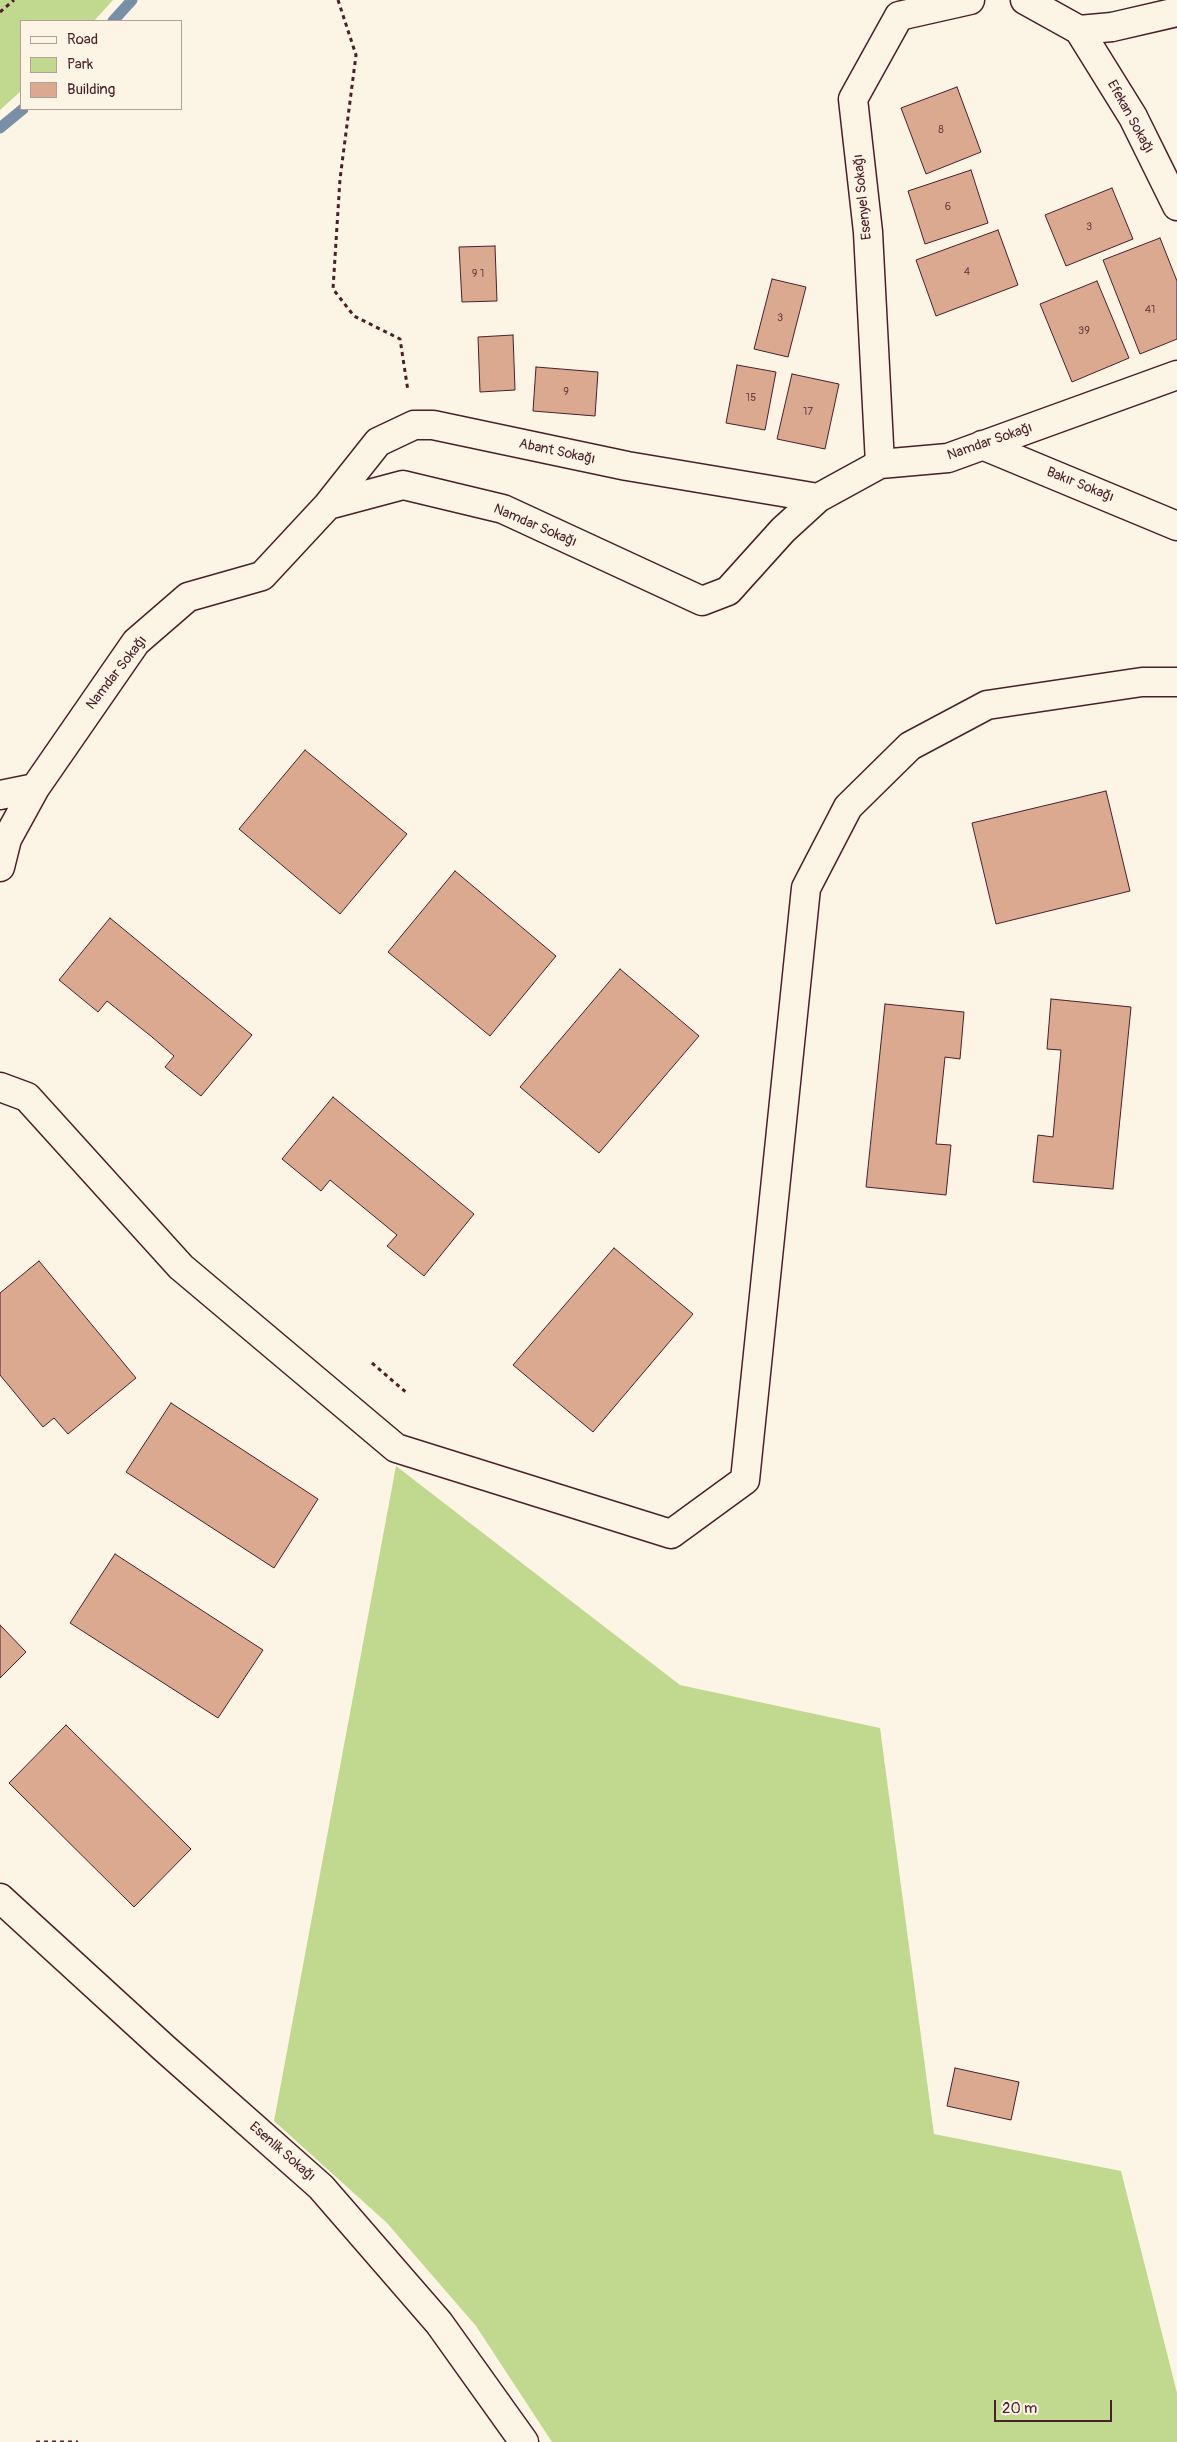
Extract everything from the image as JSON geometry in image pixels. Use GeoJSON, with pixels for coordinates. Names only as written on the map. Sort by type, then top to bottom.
{"type":"FeatureCollection","features":[{"type":"Feature","properties":{"kind":"street","name":"Esenyel Sokağı"},"geometry":{"type":"LineString","coordinates":[[880,464],[868,232],[853,99],[899,16],[970,0]]}},
{"type":"Feature","properties":{"kind":"street"},"geometry":{"type":"LineString","coordinates":[[1025,0],[1079,30],[1112,26],[1177,12]]}},
{"type":"Feature","properties":{"kind":"street","name":"Efekan Sokağı"},"geometry":{"type":"LineString","coordinates":[[1079,30],[1133,117],[1177,206]]}},
{"type":"Feature","properties":{"kind":"street","name":"Namdar Sokağı"},"geometry":{"type":"LineString","coordinates":[[0,866],[6,839],[35,788],[136,642],[188,597],[262,576],[328,505],[403,485],[503,509],[702,602],[728,591],[783,530],[818,498],[880,464],[948,458],[1177,375]]}},
{"type":"Feature","properties":{"kind":"street","name":"Abant Sokağı"},"geometry":{"type":"LineString","coordinates":[[328,505],[378,442],[414,425],[433,425],[627,466],[818,498]]}},
{"type":"Feature","properties":{"kind":"street","name":"Bakır Sokağı"},"geometry":{"type":"LineString","coordinates":[[982,445],[1177,526]]}},
{"type":"Feature","properties":{"kind":"street"},"geometry":{"type":"LineString","coordinates":[[0,1087],[27,1097],[181,1267],[396,1448],[671,1534],[745,1480],[806,888],[848,807],[910,746],[987,705],[1142,682],[1177,682]]}},
{"type":"Feature","properties":{"kind":"street"},"geometry":{"type":"LineString","coordinates":[[0,794],[35,788]]}},
{"type":"Feature","properties":{"kind":"street","name":"Esenlik Sokağı"},"geometry":{"type":"LineString","coordinates":[[0,1898],[164,2048],[322,2187],[439,2323],[524,2442]]}},
{"type":"Feature","properties":{"kind":"path"},"geometry":{"type":"LineString","coordinates":[[0,12],[14,0]]}},
{"type":"Feature","properties":{"kind":"path"},"geometry":{"type":"LineString","coordinates":[[338,0],[356,55],[340,179],[333,289],[354,316],[400,339],[414,425]]}},
{"type":"Feature","properties":{"kind":"path"},"geometry":{"type":"LineString","coordinates":[[372,1363],[408,1394]]}},
{"type":"Feature","properties":{"kind":"path"},"geometry":{"type":"LineString","coordinates":[[36,2442],[78,2442]]}},
{"type":"Feature","properties":{"kind":"green space"},"geometry":{"type":"Polygon","coordinates":[[[0,0],[113,0],[95,20],[20,20],[20,92],[0,110],[0,0]]]}},
{"type":"Feature","properties":{"kind":"green space"},"geometry":{"type":"Polygon","coordinates":[[[396,1466],[680,1685],[880,1728],[934,2134],[1121,2171],[1177,2393],[1177,2442],[552,2442],[476,2326],[387,2223],[274,2121],[396,1466]]]}},
{"type":"Feature","properties":{"kind":"building"},"geometry":{"type":"Polygon","coordinates":[[[957,87],[981,152],[926,174],[901,108],[957,87]]]}},
{"type":"Feature","properties":{"kind":"building"},"geometry":{"type":"Polygon","coordinates":[[[971,170],[988,223],[925,244],[908,191],[971,170]]]}},
{"type":"Feature","properties":{"kind":"building"},"geometry":{"type":"Polygon","coordinates":[[[1112,188],[1133,239],[1066,266],[1045,215],[1112,188]]]}},
{"type":"Feature","properties":{"kind":"building"},"geometry":{"type":"Polygon","coordinates":[[[998,230],[1018,285],[936,316],[916,260],[998,230]]]}},
{"type":"Feature","properties":{"kind":"building"},"geometry":{"type":"Polygon","coordinates":[[[1160,238],[1177,281],[1177,339],[1140,354],[1103,260],[1160,238]]]}},
{"type":"Feature","properties":{"kind":"building"},"geometry":{"type":"Polygon","coordinates":[[[495,246],[497,301],[462,302],[459,247],[495,246]]]}},
{"type":"Feature","properties":{"kind":"building"},"geometry":{"type":"Polygon","coordinates":[[[772,279],[806,287],[788,357],[754,349],[772,279]]]}},
{"type":"Feature","properties":{"kind":"building"},"geometry":{"type":"Polygon","coordinates":[[[1097,281],[1129,358],[1072,382],[1040,304],[1097,281]]]}},
{"type":"Feature","properties":{"kind":"building"},"geometry":{"type":"Polygon","coordinates":[[[513,335],[515,390],[480,392],[478,337],[513,335]]]}},
{"type":"Feature","properties":{"kind":"building"},"geometry":{"type":"Polygon","coordinates":[[[737,365],[776,372],[765,430],[726,423],[737,365]]]}},
{"type":"Feature","properties":{"kind":"building"},"geometry":{"type":"Polygon","coordinates":[[[536,367],[598,372],[595,416],[533,411],[536,367]]]}},
{"type":"Feature","properties":{"kind":"building"},"geometry":{"type":"Polygon","coordinates":[[[792,374],[839,384],[825,449],[777,439],[792,374]]]}},
{"type":"Feature","properties":{"kind":"building"},"geometry":{"type":"Polygon","coordinates":[[[305,750],[407,834],[340,914],[239,829],[305,750]]]}},
{"type":"Feature","properties":{"kind":"building"},"geometry":{"type":"Polygon","coordinates":[[[1106,791],[1130,891],[996,924],[972,823],[1106,791]]]}},
{"type":"Feature","properties":{"kind":"building"},"geometry":{"type":"Polygon","coordinates":[[[455,871],[556,956],[490,1036],[388,952],[455,871]]]}},
{"type":"Feature","properties":{"kind":"building"},"geometry":{"type":"Polygon","coordinates":[[[110,918],[252,1035],[201,1096],[165,1067],[174,1056],[152,1037],[107,1001],[98,1012],[59,980],[110,918]]]}},
{"type":"Feature","properties":{"kind":"building"},"geometry":{"type":"Polygon","coordinates":[[[620,969],[699,1036],[599,1153],[520,1087],[620,969]]]}},
{"type":"Feature","properties":{"kind":"building"},"geometry":{"type":"Polygon","coordinates":[[[1051,999],[1131,1007],[1113,1189],[1033,1182],[1038,1135],[1053,1137],[1061,1050],[1047,1049],[1051,999]]]}},
{"type":"Feature","properties":{"kind":"building"},"geometry":{"type":"Polygon","coordinates":[[[885,1004],[964,1012],[960,1059],[945,1057],[936,1144],[951,1145],[946,1195],[866,1187],[885,1004]]]}},
{"type":"Feature","properties":{"kind":"building"},"geometry":{"type":"Polygon","coordinates":[[[333,1097],[474,1214],[424,1276],[387,1246],[397,1235],[330,1180],[321,1191],[282,1159],[333,1097]]]}},
{"type":"Feature","properties":{"kind":"building"},"geometry":{"type":"Polygon","coordinates":[[[614,1248],[693,1314],[593,1432],[513,1365],[614,1248]]]}},
{"type":"Feature","properties":{"kind":"building"},"geometry":{"type":"Polygon","coordinates":[[[39,1261],[136,1378],[68,1434],[54,1418],[43,1427],[0,1375],[0,1293],[39,1261]]]}},
{"type":"Feature","properties":{"kind":"building"},"geometry":{"type":"Polygon","coordinates":[[[171,1403],[318,1499],[274,1568],[126,1472],[171,1403]]]}},
{"type":"Feature","properties":{"kind":"building"},"geometry":{"type":"Polygon","coordinates":[[[115,1554],[263,1650],[218,1718],[70,1623],[115,1554]]]}},
{"type":"Feature","properties":{"kind":"building"},"geometry":{"type":"Polygon","coordinates":[[[0,1625],[26,1652],[0,1678],[0,1625]]]}},
{"type":"Feature","properties":{"kind":"building"},"geometry":{"type":"Polygon","coordinates":[[[66,1725],[191,1849],[134,1907],[9,1783],[66,1725]]]}},
{"type":"Feature","properties":{"kind":"building"},"geometry":{"type":"Polygon","coordinates":[[[955,2068],[1019,2082],[1011,2120],[947,2106],[955,2068]]]}},
{"type":"Feature","properties":{"kind":"waterway"},"geometry":{"type":"LineString","coordinates":[[114,20],[132,0]]}},
{"type":"Feature","properties":{"kind":"waterway"},"geometry":{"type":"LineString","coordinates":[[0,128],[22,110]]}}]}
